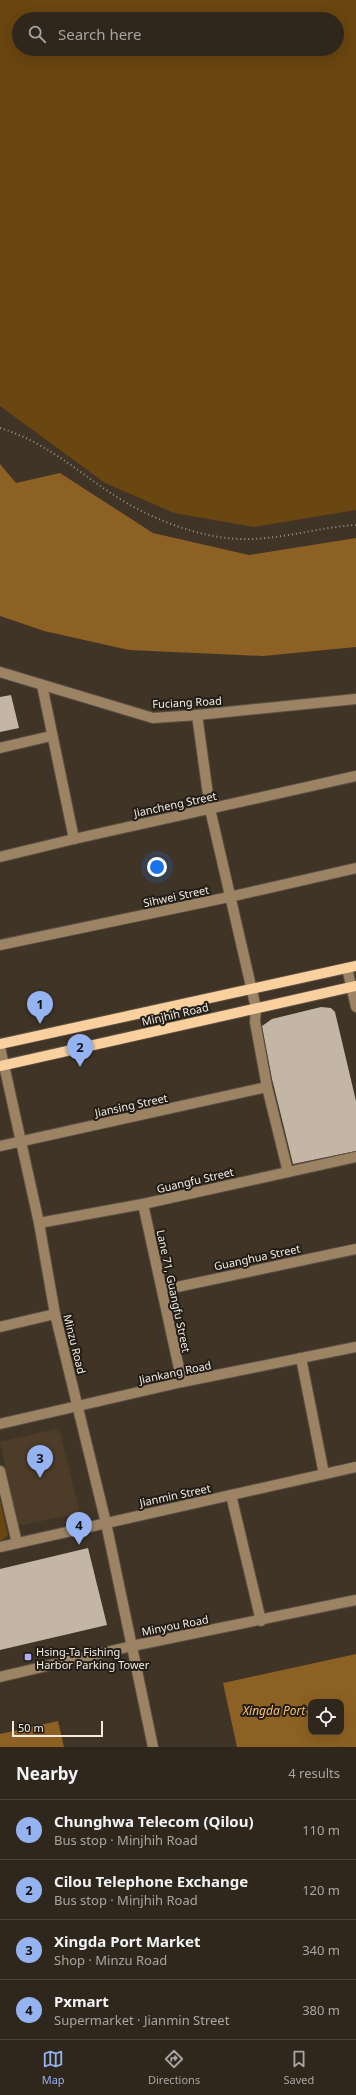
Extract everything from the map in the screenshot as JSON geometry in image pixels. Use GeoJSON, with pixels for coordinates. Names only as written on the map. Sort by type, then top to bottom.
{"type":"FeatureCollection","features":[{"type":"Feature","properties":{"kind":"main road","name":"Minjhih Road"},"geometry":{"type":"LineString","coordinates":[[0,1044],[351,967]]}},
{"type":"Feature","properties":{"kind":"main road","name":"Minjhih Road"},"geometry":{"type":"LineString","coordinates":[[2,1066],[354,987]]}},
{"type":"Feature","properties":{"kind":"street","name":"Fuciang Road"},"geometry":{"type":"LineString","coordinates":[[0,672],[154,718],[356,699]]}},
{"type":"Feature","properties":{"kind":"street"},"geometry":{"type":"LineString","coordinates":[[42,685],[51,736],[74,839]]}},
{"type":"Feature","properties":{"kind":"street"},"geometry":{"type":"LineString","coordinates":[[197,715],[210,809],[229,897],[252,989],[256,1008],[255,1022],[267,1088],[288,1172]]}},
{"type":"Feature","properties":{"kind":"street"},"geometry":{"type":"LineString","coordinates":[[0,748],[51,736]]}},
{"type":"Feature","properties":{"kind":"street","name":"Jiancheng Street"},"geometry":{"type":"LineString","coordinates":[[0,857],[356,776]]}},
{"type":"Feature","properties":{"kind":"street","name":"Sihwei Street"},"geometry":{"type":"LineString","coordinates":[[0,945],[229,897],[356,868]]}},
{"type":"Feature","properties":{"kind":"street"},"geometry":{"type":"LineString","coordinates":[[351,967],[356,1007]]}},
{"type":"Feature","properties":{"kind":"street","name":"Minzu Road"},"geometry":{"type":"LineString","coordinates":[[0,1047],[2,1066],[39,1223],[55,1314],[79,1406],[106,1523],[153,1747]]}},
{"type":"Feature","properties":{"kind":"street","name":"Jiansing Street"},"geometry":{"type":"LineString","coordinates":[[0,1146],[267,1088]]}},
{"type":"Feature","properties":{"kind":"street","name":"Guangfu Street"},"geometry":{"type":"LineString","coordinates":[[39,1223],[143,1204],[356,1157]]}},
{"type":"Feature","properties":{"kind":"street","name":"Lane 71, Guangfu Street"},"geometry":{"type":"LineString","coordinates":[[143,1204],[182,1382]]}},
{"type":"Feature","properties":{"kind":"street","name":"Guanghua Street"},"geometry":{"type":"LineString","coordinates":[[163,1290],[356,1249]]}},
{"type":"Feature","properties":{"kind":"street"},"geometry":{"type":"LineString","coordinates":[[0,1327],[55,1314]]}},
{"type":"Feature","properties":{"kind":"street","name":"Jiankang Road"},"geometry":{"type":"LineString","coordinates":[[0,1424],[182,1382],[356,1347]]}},
{"type":"Feature","properties":{"kind":"street"},"geometry":{"type":"LineString","coordinates":[[301,1358],[324,1474]]}},
{"type":"Feature","properties":{"kind":"street","name":"Jianmin Street"},"geometry":{"type":"LineString","coordinates":[[0,1547],[356,1467]]}},
{"type":"Feature","properties":{"kind":"street"},"geometry":{"type":"LineString","coordinates":[[0,1471],[17,1543]]}},
{"type":"Feature","properties":{"kind":"street"},"geometry":{"type":"LineString","coordinates":[[231,1495],[261,1621]]}},
{"type":"Feature","properties":{"kind":"street","name":"Minyou Road"},"geometry":{"type":"LineString","coordinates":[[0,1677],[132,1646],[261,1621],[356,1600]]}},
{"type":"Feature","properties":{"kind":"path"},"geometry":{"type":"LineString","coordinates":[[0,428],[54,452],[112,494],[161,521],[218,537],[251,539],[356,524]]}},
{"type":"Feature","properties":{"kind":"shaded area"},"geometry":{"type":"Polygon","coordinates":[[[0,0],[356,0],[356,510],[254,527],[174,513],[105,483],[0,406],[0,0]]]}},
{"type":"Feature","properties":{"kind":"shaded area"},"geometry":{"type":"Polygon","coordinates":[[[59,1428],[80,1513],[18,1526],[0,1442],[59,1428]]]}},
{"type":"Feature","properties":{"kind":"shaded area"},"geometry":{"type":"Polygon","coordinates":[[[0,1500],[8,1536],[0,1541],[0,1500]]]}},
{"type":"Feature","properties":{"kind":"water"},"geometry":{"type":"Polygon","coordinates":[[[0,464],[16,483],[60,473],[153,533],[249,555],[356,538],[356,647],[263,656],[129,650],[44,631],[0,616],[0,464]]]}},
{"type":"Feature","properties":{"kind":"water","name":"Xingda Port"},"geometry":{"type":"Polygon","coordinates":[[[356,1654],[356,1747],[237,1747],[223,1683],[356,1654]]]}},
{"type":"Feature","properties":{"kind":"water"},"geometry":{"type":"Polygon","coordinates":[[[58,1721],[64,1747],[0,1747],[0,1734],[58,1721]]]}},
{"type":"Feature","properties":{"kind":"building"},"geometry":{"type":"Polygon","coordinates":[[[11,695],[19,728],[0,732],[0,697],[11,695]]]}},
{"type":"Feature","properties":{"kind":"building"},"geometry":{"type":"Polygon","coordinates":[[[321,1007],[331,1008],[335,1012],[356,1101],[356,1151],[293,1164],[272,1079],[262,1026],[272,1019],[321,1007]]]}},
{"type":"Feature","properties":{"kind":"building"},"geometry":{"type":"Polygon","coordinates":[[[88,1548],[107,1625],[0,1650],[0,1569],[88,1548]]]}},
{"type":"Feature","properties":{"kind":"place","name":"Chunghwa Telecom (Qilou)"},"geometry":{"type":"Point","coordinates":[40,1024]}},
{"type":"Feature","properties":{"kind":"place","name":"Cilou Telephone Exchange"},"geometry":{"type":"Point","coordinates":[80,1067]}},
{"type":"Feature","properties":{"kind":"place","name":"Xingda Port Market"},"geometry":{"type":"Point","coordinates":[40,1478]}},
{"type":"Feature","properties":{"kind":"place","name":"Pxmart"},"geometry":{"type":"Point","coordinates":[79,1545]}},
{"type":"Feature","properties":{"kind":"place","name":"Hsing-Ta Fishing Harbor Parking Tower"},"geometry":{"type":"Point","coordinates":[28,1657]}}]}
